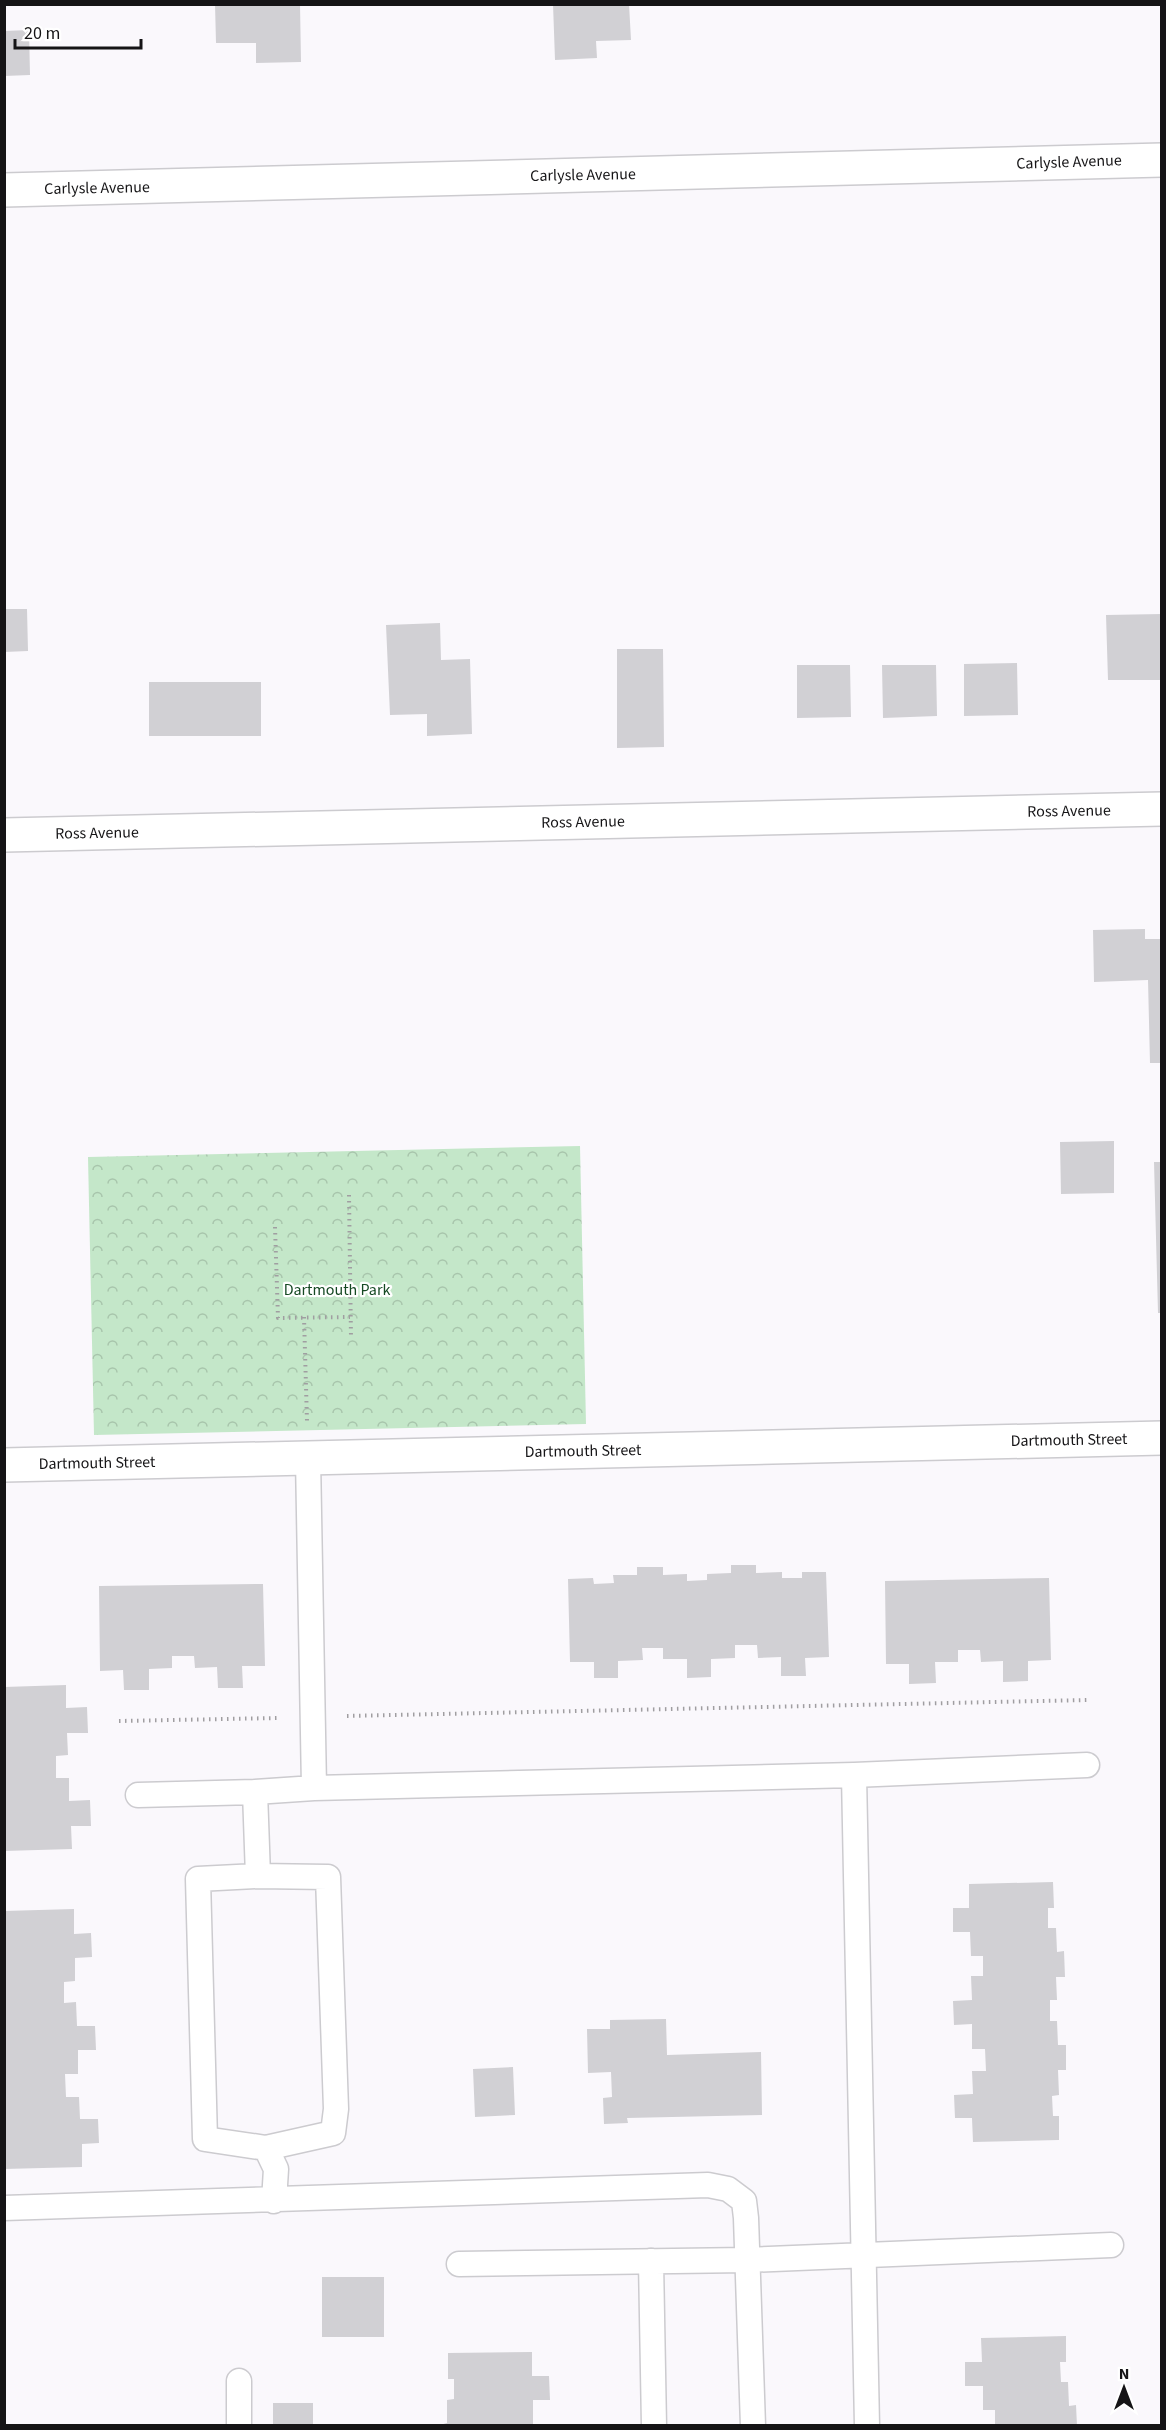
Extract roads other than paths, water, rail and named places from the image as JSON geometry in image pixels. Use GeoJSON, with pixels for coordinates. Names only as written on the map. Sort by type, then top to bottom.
{"type":"FeatureCollection","features":[{"type":"Feature","properties":{"kind":"street","name":"Carlysle Avenue"},"geometry":{"type":"LineString","coordinates":[[4,190],[1161,160]]}},
{"type":"Feature","properties":{"kind":"street","name":"Ross Avenue"},"geometry":{"type":"LineString","coordinates":[[4,835],[1161,808]]}},
{"type":"Feature","properties":{"kind":"street","name":"Dartmouth Street"},"geometry":{"type":"LineString","coordinates":[[4,1465],[1161,1438]]}},
{"type":"Feature","properties":{"kind":"lane"},"geometry":{"type":"LineString","coordinates":[[308,1458],[314,1788]]}},
{"type":"Feature","properties":{"kind":"lane"},"geometry":{"type":"LineString","coordinates":[[138,1795],[314,1788],[854,1775],[1088,1765]]}},
{"type":"Feature","properties":{"kind":"lane"},"geometry":{"type":"LineString","coordinates":[[854,1775],[867,2426]]}},
{"type":"Feature","properties":{"kind":"lane"},"geometry":{"type":"LineString","coordinates":[[255,1792],[258,1876]]}},
{"type":"Feature","properties":{"kind":"lane"},"geometry":{"type":"LineString","coordinates":[[258,1876],[328,1877],[336,2109],[333,2133],[266,2148],[205,2139],[198,1879],[258,1876]]}},
{"type":"Feature","properties":{"kind":"lane"},"geometry":{"type":"LineString","coordinates":[[266,2148],[276,2169],[274,2201]]}},
{"type":"Feature","properties":{"kind":"lane"},"geometry":{"type":"LineString","coordinates":[[4,2208],[274,2201],[708,2185],[728,2190],[744,2201],[753,2426]]}},
{"type":"Feature","properties":{"kind":"lane"},"geometry":{"type":"LineString","coordinates":[[459,2264],[747,2260],[1112,2245]]}},
{"type":"Feature","properties":{"kind":"lane"},"geometry":{"type":"LineString","coordinates":[[651,2261],[654,2426]]}},
{"type":"Feature","properties":{"kind":"lane"},"geometry":{"type":"LineString","coordinates":[[239,2381],[239,2426]]}},
{"type":"Feature","properties":{"kind":"park label","name":"Dartmouth Park"},"geometry":{"type":"Point","coordinates":[337,1290]}}]}
